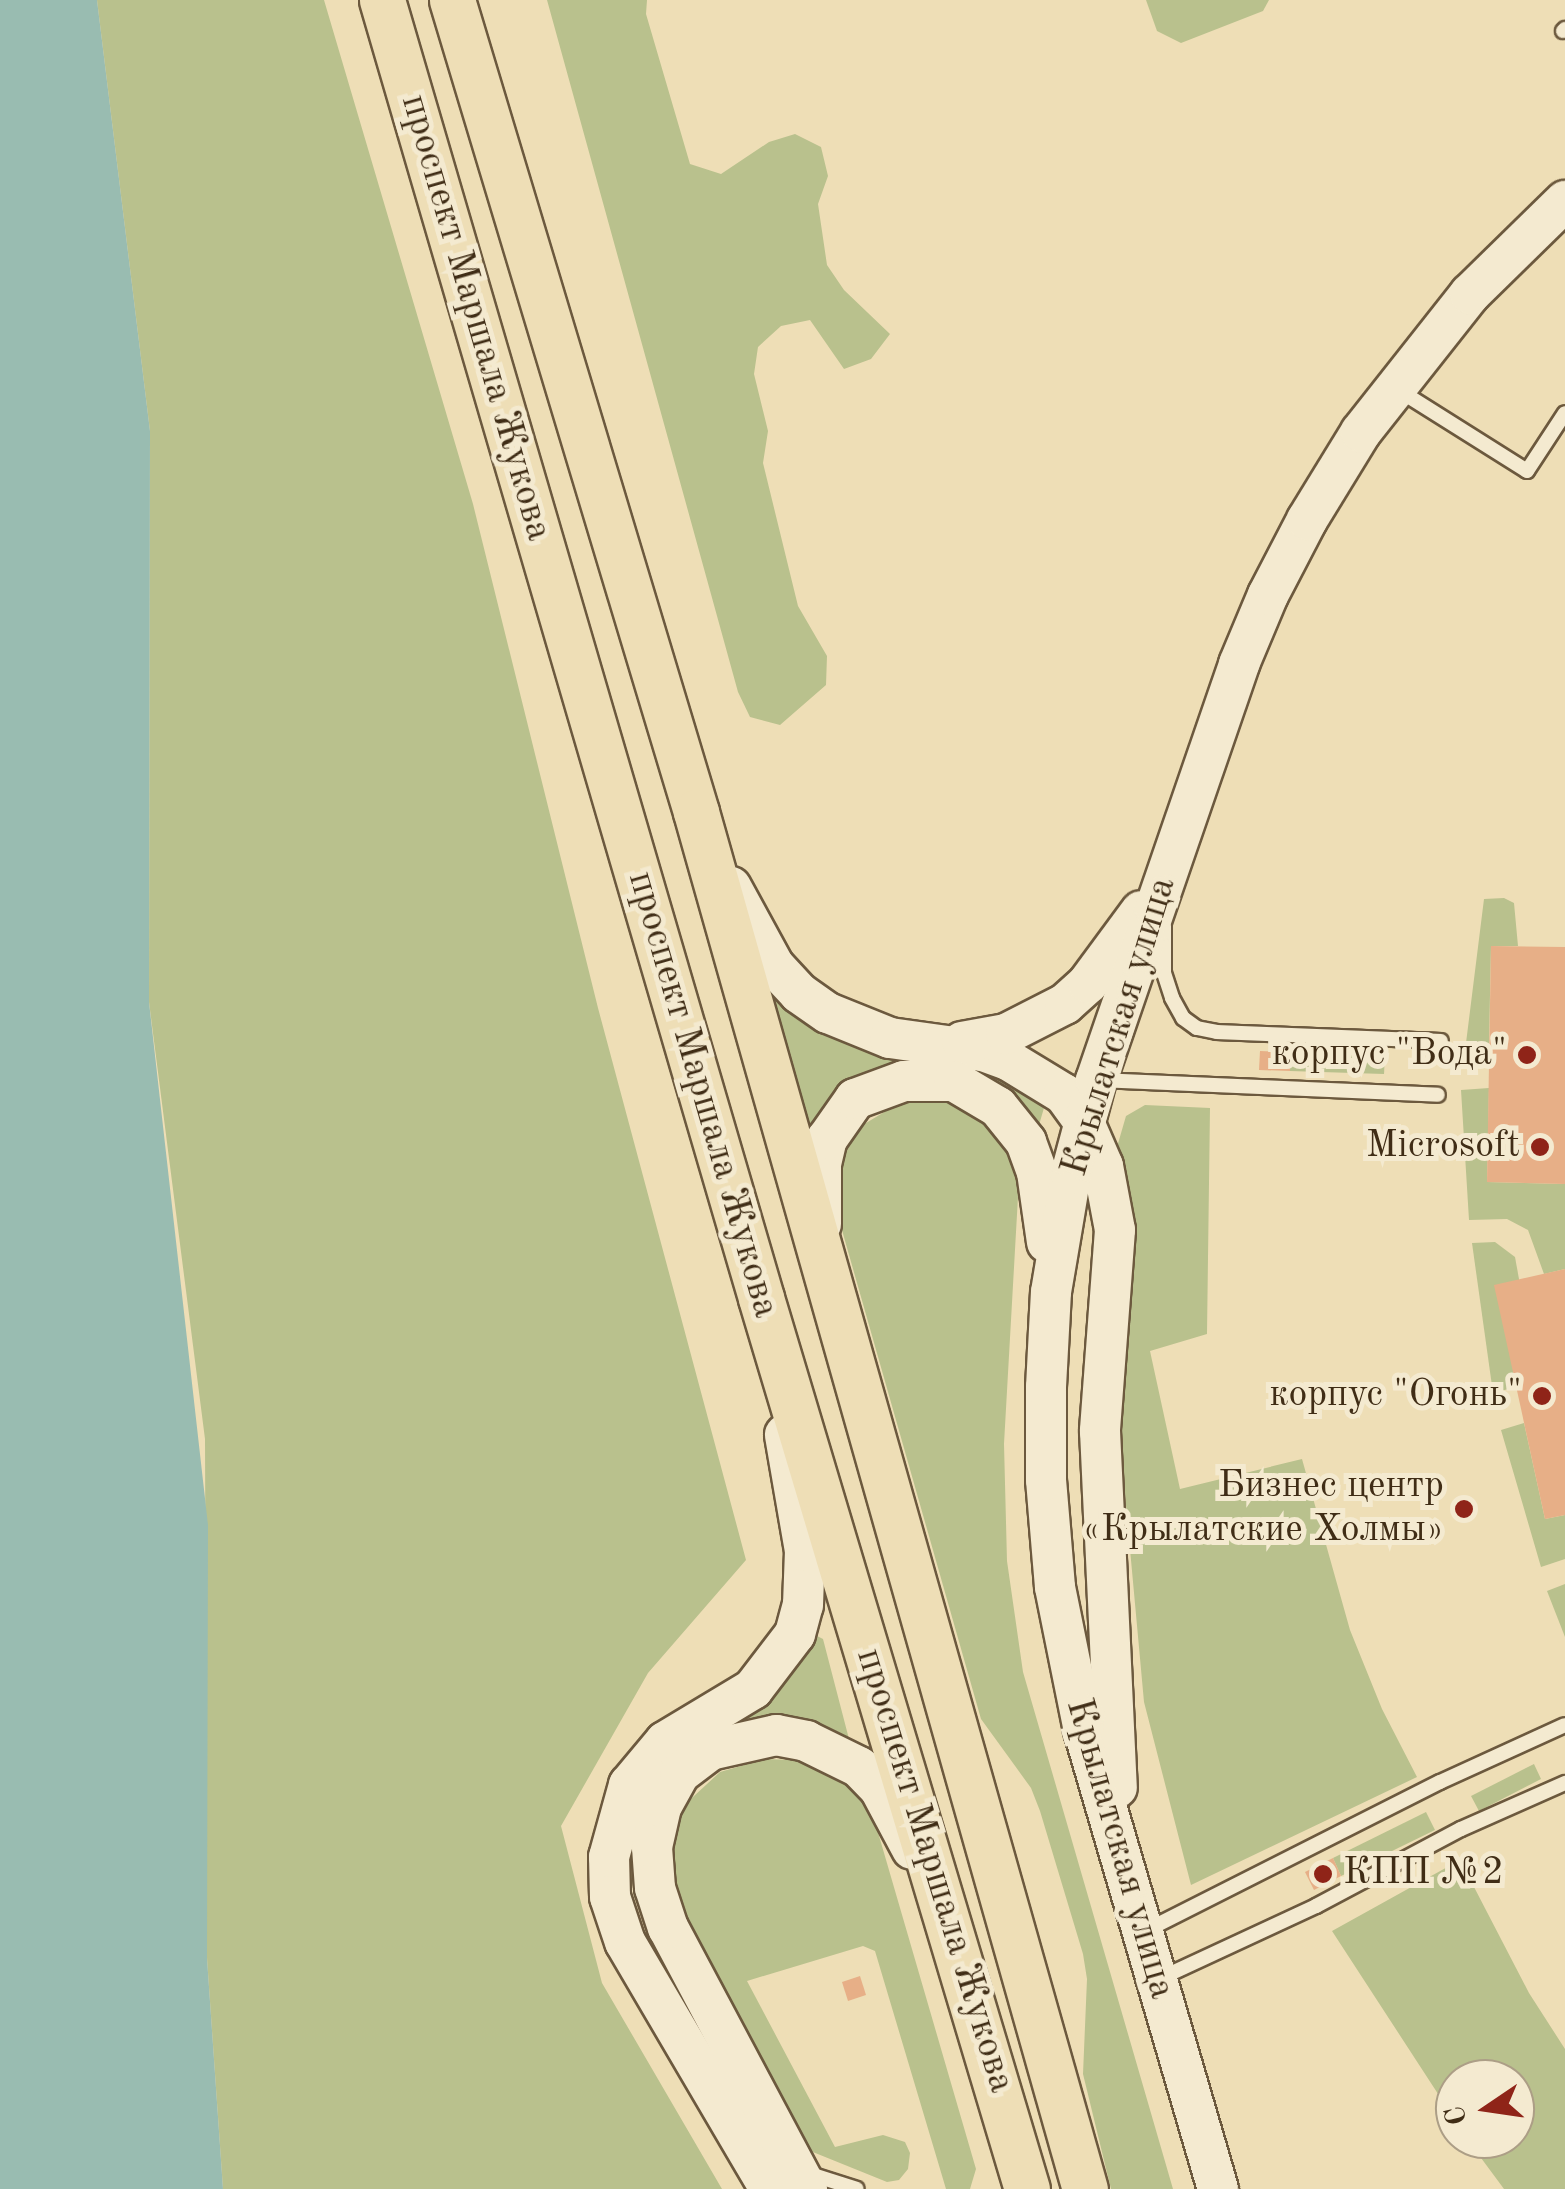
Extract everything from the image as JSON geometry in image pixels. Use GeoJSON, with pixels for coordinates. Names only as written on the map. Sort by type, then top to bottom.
{"type":"FeatureCollection","features":[{"type":"Feature","properties":{"kind":"main road","name":"проспект Маршала Жукова"},"geometry":{"type":"LineString","coordinates":[[382,0],[760,1298],[1027,2189]]}},
{"type":"Feature","properties":{"kind":"main road","name":"проспект Маршала Жукова"},"geometry":{"type":"LineString","coordinates":[[452,0],[696,812],[1085,2189]]}},
{"type":"Feature","properties":{"kind":"main road","name":"Крылатская улица"},"geometry":{"type":"LineString","coordinates":[[1218,2189],[1125,1878],[1066,1657],[1055,1588],[1046,1480],[1051,1292],[1083,1120],[1239,664],[1268,595],[1306,520],[1361,432],[1470,294],[1565,201]]}},
{"type":"Feature","properties":{"kind":"main road"},"geometry":{"type":"LineString","coordinates":[[696,812],[755,937],[798,992],[859,1028],[890,1038],[983,1050],[1042,1078],[1064,1094],[1083,1120],[1103,1166],[1115,1230],[1100,1431],[1108,1648],[1125,1878]]}},
{"type":"Feature","properties":{"kind":"main road"},"geometry":{"type":"LineString","coordinates":[[946,1044],[1006,1034],[1064,1004],[1088,983],[1165,880]]}},
{"type":"Feature","properties":{"kind":"main road"},"geometry":{"type":"LineString","coordinates":[[826,1263],[819,1206],[821,1164],[839,1117],[855,1099],[881,1088],[926,1078],[954,1081],[998,1107],[1026,1142],[1044,1206],[1051,1292]]}},
{"type":"Feature","properties":{"kind":"main road"},"geometry":{"type":"LineString","coordinates":[[760,1298],[805,1551],[799,1620],[776,1664],[753,1689],[665,1742],[629,1785],[609,1857],[610,1897],[625,1942],[791,2183]]}},
{"type":"Feature","properties":{"kind":"main road"},"geometry":{"type":"LineString","coordinates":[[791,2183],[668,1928],[656,1888],[652,1847],[661,1808],[680,1773],[710,1750],[776,1735],[806,1741],[859,1767],[880,1788],[950,1924]]}},
{"type":"Feature","properties":{"kind":"lane"},"geometry":{"type":"LineString","coordinates":[[1396,388],[1528,471],[1565,413]]}},
{"type":"Feature","properties":{"kind":"lane"},"geometry":{"type":"LineString","coordinates":[[1165,880],[1164,973],[1184,1018],[1198,1028],[1216,1032],[1441,1041]]}},
{"type":"Feature","properties":{"kind":"lane"},"geometry":{"type":"LineString","coordinates":[[1096,1080],[1438,1095]]}},
{"type":"Feature","properties":{"kind":"lane"},"geometry":{"type":"LineString","coordinates":[[1142,1932],[1440,1782],[1565,1726]]}},
{"type":"Feature","properties":{"kind":"lane"},"geometry":{"type":"LineString","coordinates":[[1156,1980],[1316,1906],[1461,1828],[1565,1783]]}},
{"type":"Feature","properties":{"kind":"lane"},"geometry":{"type":"LineString","coordinates":[[791,2183],[857,2189]]}},
{"type":"Feature","properties":{"kind":"green space"},"geometry":{"type":"Polygon","coordinates":[[[97,0],[324,0],[473,504],[598,1008],[746,1560],[648,1673],[561,1826],[602,1983],[722,2189],[223,2189],[207,1958],[205,1439],[149,1002],[150,431],[97,0]]]}},
{"type":"Feature","properties":{"kind":"green space"},"geometry":{"type":"Polygon","coordinates":[[[547,0],[647,0],[646,14],[690,164],[721,174],[769,142],[795,134],[821,147],[828,176],[818,204],[827,265],[844,290],[890,334],[871,359],[844,369],[810,320],[781,326],[758,347],[754,374],[768,431],[763,463],[798,606],[827,656],[826,685],[780,725],[750,717],[738,692],[547,0]]]}},
{"type":"Feature","properties":{"kind":"green space"},"geometry":{"type":"Polygon","coordinates":[[[1146,0],[1269,0],[1263,11],[1181,43],[1157,31],[1146,0]]]}},
{"type":"Feature","properties":{"kind":"green space"},"geometry":{"type":"Polygon","coordinates":[[[1504,898],[1514,903],[1518,946],[1491,946],[1489,1044],[1466,1043],[1484,899],[1504,898]]]}},
{"type":"Feature","properties":{"kind":"green space"},"geometry":{"type":"Polygon","coordinates":[[[777,994],[948,1062],[996,1075],[1046,1101],[1039,1125],[1035,1128],[967,1073],[810,1133],[773,997],[777,994]]]}},
{"type":"Feature","properties":{"kind":"green space"},"geometry":{"type":"Polygon","coordinates":[[[1290,1052],[1385,1055],[1384,1074],[1290,1071],[1290,1052]]]}},
{"type":"Feature","properties":{"kind":"green space"},"geometry":{"type":"Polygon","coordinates":[[[1489,1088],[1487,1182],[1565,1184],[1565,1269],[1544,1274],[1528,1230],[1507,1219],[1469,1220],[1461,1090],[1489,1088]]]}},
{"type":"Feature","properties":{"kind":"green space"},"geometry":{"type":"Polygon","coordinates":[[[938,1098],[978,1114],[1011,1150],[1019,1179],[1004,1444],[1007,1561],[1023,1672],[1173,2189],[1111,2189],[1083,2074],[1087,1979],[1083,1954],[1031,1788],[981,1719],[834,1202],[843,1145],[856,1129],[896,1105],[938,1098]]]}},
{"type":"Feature","properties":{"kind":"green space"},"geometry":{"type":"Polygon","coordinates":[[[1145,1105],[1210,1108],[1207,1334],[1150,1351],[1180,1489],[1302,1459],[1350,1630],[1382,1709],[1417,1777],[1191,1885],[1144,1702],[1119,1429],[1131,1207],[1117,1147],[1126,1116],[1145,1105]]]}},
{"type":"Feature","properties":{"kind":"green space"},"geometry":{"type":"Polygon","coordinates":[[[1495,1242],[1515,1257],[1519,1279],[1516,1387],[1493,1393],[1472,1243],[1495,1242]]]}},
{"type":"Feature","properties":{"kind":"green space"},"geometry":{"type":"Polygon","coordinates":[[[1524,1423],[1545,1519],[1565,1515],[1565,1559],[1541,1567],[1501,1430],[1524,1423]]]}},
{"type":"Feature","properties":{"kind":"green space"},"geometry":{"type":"Polygon","coordinates":[[[1565,1584],[1565,1637],[1547,1591],[1565,1584]]]}},
{"type":"Feature","properties":{"kind":"green space"},"geometry":{"type":"Polygon","coordinates":[[[815,1635],[823,1639],[849,1739],[721,1727],[776,1695],[815,1635]]]}},
{"type":"Feature","properties":{"kind":"green space"},"geometry":{"type":"Polygon","coordinates":[[[765,1759],[794,1760],[845,1782],[862,1799],[875,1822],[976,2169],[970,2189],[946,2189],[875,1951],[863,1946],[747,1981],[835,2147],[883,2135],[905,2142],[910,2153],[908,2169],[899,2180],[887,2182],[793,2144],[668,1884],[672,1828],[681,1808],[720,1772],[765,1759]]]}},
{"type":"Feature","properties":{"kind":"green space"},"geometry":{"type":"Polygon","coordinates":[[[1534,1764],[1541,1779],[1479,1811],[1471,1796],[1534,1764]]]}},
{"type":"Feature","properties":{"kind":"green space"},"geometry":{"type":"Polygon","coordinates":[[[1426,1812],[1435,1830],[1341,1876],[1333,1858],[1426,1812]]]}},
{"type":"Feature","properties":{"kind":"green space"},"geometry":{"type":"Polygon","coordinates":[[[1460,1860],[1529,1993],[1565,2049],[1565,2189],[1504,2189],[1482,2159],[1535,2159],[1535,2059],[1435,2059],[1435,2089],[1332,1931],[1460,1860]]]}},
{"type":"Feature","properties":{"kind":"water"},"geometry":{"type":"Polygon","coordinates":[[[0,0],[97,0],[150,431],[149,1002],[208,1525],[207,1958],[223,2189],[0,2189],[0,0]]]}},
{"type":"Feature","properties":{"kind":"building","name":"корпус \"Вода\""},"geometry":{"type":"Polygon","coordinates":[[[1491,946],[1565,947],[1565,1184],[1487,1182],[1491,946]]]}},
{"type":"Feature","properties":{"kind":"building"},"geometry":{"type":"Polygon","coordinates":[[[1260,1051],[1290,1052],[1290,1071],[1259,1070],[1260,1051]]]}},
{"type":"Feature","properties":{"kind":"building","name":"корпус \"Огонь\""},"geometry":{"type":"Polygon","coordinates":[[[1565,1269],[1565,1515],[1545,1519],[1494,1285],[1565,1269]]]}},
{"type":"Feature","properties":{"kind":"building","name":"КПП №2"},"geometry":{"type":"Polygon","coordinates":[[[1333,1858],[1341,1876],[1314,1890],[1305,1872],[1333,1858]]]}},
{"type":"Feature","properties":{"kind":"building"},"geometry":{"type":"Polygon","coordinates":[[[860,1976],[866,1995],[848,2001],[842,1982],[860,1976]]]}},
{"type":"Feature","properties":{"kind":"place","name":"корпус \"Вода\""},"geometry":{"type":"Point","coordinates":[1527,1055]}},
{"type":"Feature","properties":{"kind":"place","name":"Microsoft"},"geometry":{"type":"Point","coordinates":[1540,1147]}},
{"type":"Feature","properties":{"kind":"place","name":"корпус \"Огонь\""},"geometry":{"type":"Point","coordinates":[1542,1396]}},
{"type":"Feature","properties":{"kind":"place","name":"Бизнес центр «Крылатские Холмы»"},"geometry":{"type":"Point","coordinates":[1464,1509]}},
{"type":"Feature","properties":{"kind":"place","name":"КПП №2"},"geometry":{"type":"Point","coordinates":[1323,1874]}}]}
